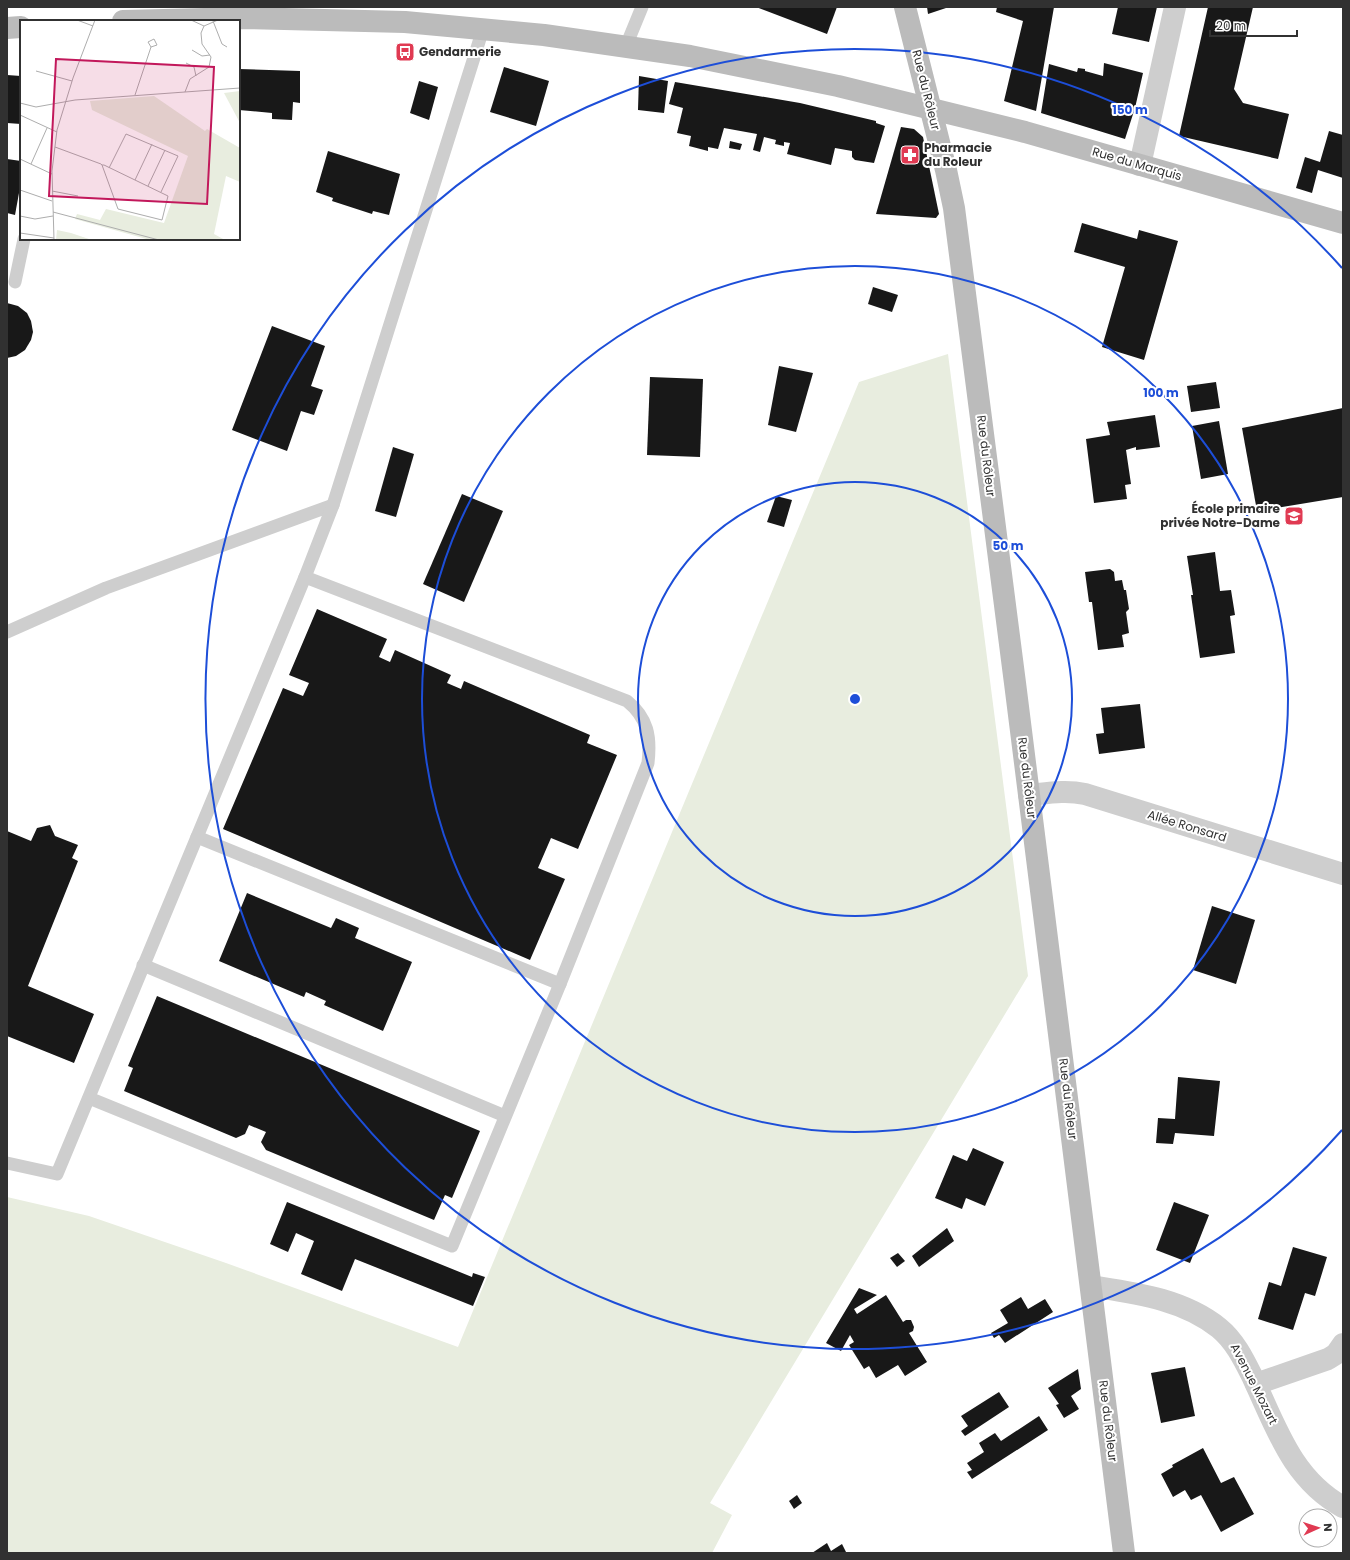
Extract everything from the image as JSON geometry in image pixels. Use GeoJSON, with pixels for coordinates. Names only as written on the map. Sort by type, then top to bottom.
{"type":"FeatureCollection","features":[{"type":"Feature","properties":{"kind":"street","name":"Rue du Rôleur"},"geometry":{"type":"LineString","coordinates":[[905,7],[954,208],[1030,795],[1124,1553]]}},
{"type":"Feature","properties":{"kind":"street"},"geometry":{"type":"LineString","coordinates":[[1140,165],[1175,7]]}},
{"type":"Feature","properties":{"kind":"street","name":"Rue du Marquis"},"geometry":{"type":"LineString","coordinates":[[135,20],[216,13],[244,18],[405,22],[483,29],[626,46],[690,56],[795,77],[1025,132],[1343,223]]}},
{"type":"Feature","properties":{"kind":"street"},"geometry":{"type":"LineString","coordinates":[[7,28],[20,27]]}},
{"type":"Feature","properties":{"kind":"street","name":"Allée Ronsard"},"geometry":{"type":"LineString","coordinates":[[1030,795],[1061,791],[1073,791],[1085,794],[1343,874]]}},
{"type":"Feature","properties":{"kind":"street","name":"Avenue Mozart"},"geometry":{"type":"LineString","coordinates":[[1091,1286],[1150,1296],[1188,1310],[1207,1320],[1229,1338],[1244,1361],[1285,1446],[1300,1471],[1324,1495],[1343,1507]]}},
{"type":"Feature","properties":{"kind":"street"},"geometry":{"type":"LineString","coordinates":[[1256,1384],[1328,1359],[1336,1354],[1343,1344]]}},
{"type":"Feature","properties":{"kind":"lane"},"geometry":{"type":"LineString","coordinates":[[626,46],[642,7]]}},
{"type":"Feature","properties":{"kind":"lane"},"geometry":{"type":"LineString","coordinates":[[7,1162],[57,1174],[89,1098],[305,577],[333,505],[483,29]]}},
{"type":"Feature","properties":{"kind":"lane"},"geometry":{"type":"LineString","coordinates":[[15,282],[24,240]]}},
{"type":"Feature","properties":{"kind":"lane"},"geometry":{"type":"LineString","coordinates":[[7,632],[106,588],[333,505]]}},
{"type":"Feature","properties":{"kind":"lane"},"geometry":{"type":"LineString","coordinates":[[89,1098],[452,1246],[560,984],[648,763],[647,729],[636,708],[627,701],[305,577]]}},
{"type":"Feature","properties":{"kind":"lane"},"geometry":{"type":"LineString","coordinates":[[197,837],[560,984]]}},
{"type":"Feature","properties":{"kind":"lane"},"geometry":{"type":"LineString","coordinates":[[143,965],[505,1116]]}},
{"type":"Feature","properties":{"kind":"shaded area"},"geometry":{"type":"Polygon","coordinates":[[[948,354],[1028,976],[710,1503],[732,1515],[712,1553],[7,1553],[7,1197],[89,1216],[226,1263],[458,1347],[859,382],[948,354]]]}},
{"type":"Feature","properties":{"kind":"building"},"geometry":{"type":"Polygon","coordinates":[[[756,7],[837,7],[827,34],[756,7]]]}},
{"type":"Feature","properties":{"kind":"building"},"geometry":{"type":"Polygon","coordinates":[[[927,7],[949,7],[928,14],[927,7]]]}},
{"type":"Feature","properties":{"kind":"building"},"geometry":{"type":"Polygon","coordinates":[[[997,7],[1054,7],[1036,111],[1004,101],[1023,21],[996,12],[997,7]]]}},
{"type":"Feature","properties":{"kind":"building"},"geometry":{"type":"Polygon","coordinates":[[[1118,7],[1157,7],[1149,42],[1112,34],[1118,7]]]}},
{"type":"Feature","properties":{"kind":"building"},"geometry":{"type":"Polygon","coordinates":[[[1208,7],[1253,7],[1234,89],[1243,103],[1289,114],[1278,159],[1179,136],[1208,7]]]}},
{"type":"Feature","properties":{"kind":"building"},"geometry":{"type":"Polygon","coordinates":[[[1104,63],[1143,73],[1135,108],[1125,139],[1041,113],[1049,64],[1077,72],[1078,68],[1085,69],[1085,71],[1103,76],[1104,63]]]}},
{"type":"Feature","properties":{"kind":"building"},"geometry":{"type":"Polygon","coordinates":[[[504,67],[549,81],[536,126],[490,112],[504,67]]]}},
{"type":"Feature","properties":{"kind":"building"},"geometry":{"type":"Polygon","coordinates":[[[240,69],[300,71],[300,103],[293,102],[292,120],[272,119],[272,113],[240,110],[240,69]]]}},
{"type":"Feature","properties":{"kind":"building"},"geometry":{"type":"Polygon","coordinates":[[[7,75],[20,76],[20,124],[7,123],[7,75]]]}},
{"type":"Feature","properties":{"kind":"building"},"geometry":{"type":"Polygon","coordinates":[[[639,76],[668,81],[664,113],[638,110],[639,76]]]}},
{"type":"Feature","properties":{"kind":"building"},"geometry":{"type":"Polygon","coordinates":[[[419,81],[438,87],[429,120],[410,113],[419,81]]]}},
{"type":"Feature","properties":{"kind":"building"},"geometry":{"type":"Polygon","coordinates":[[[675,82],[800,103],[876,121],[876,123],[885,126],[874,163],[855,160],[852,157],[852,151],[835,148],[831,165],[787,154],[790,143],[784,142],[784,146],[775,144],[776,140],[764,137],[760,152],[753,150],[757,134],[724,128],[718,149],[708,147],[708,151],[689,146],[691,136],[677,133],[683,108],[669,104],[675,82]]]}},
{"type":"Feature","properties":{"kind":"building"},"geometry":{"type":"Polygon","coordinates":[[[901,127],[914,129],[923,137],[939,214],[936,218],[876,214],[901,127]]]}},
{"type":"Feature","properties":{"kind":"building"},"geometry":{"type":"Polygon","coordinates":[[[1329,131],[1343,135],[1343,178],[1318,170],[1312,193],[1296,188],[1305,157],[1320,162],[1329,131]]]}},
{"type":"Feature","properties":{"kind":"building"},"geometry":{"type":"Polygon","coordinates":[[[730,141],[742,144],[740,150],[729,148],[730,141]]]}},
{"type":"Feature","properties":{"kind":"building"},"geometry":{"type":"Polygon","coordinates":[[[328,151],[400,174],[389,215],[373,211],[372,214],[332,201],[333,198],[316,192],[328,151]]]}},
{"type":"Feature","properties":{"kind":"building"},"geometry":{"type":"Polygon","coordinates":[[[7,159],[20,161],[20,188],[15,215],[7,213],[7,159]]]}},
{"type":"Feature","properties":{"kind":"building"},"geometry":{"type":"Polygon","coordinates":[[[1082,223],[1137,239],[1139,230],[1178,241],[1144,360],[1102,347],[1125,267],[1074,252],[1082,223]]]}},
{"type":"Feature","properties":{"kind":"building"},"geometry":{"type":"Polygon","coordinates":[[[873,287],[898,295],[892,312],[868,304],[873,287]]]}},
{"type":"Feature","properties":{"kind":"building"},"geometry":{"type":"Polygon","coordinates":[[[7,303],[18,306],[27,313],[31,321],[33,332],[31,340],[25,350],[16,356],[7,358],[7,303]]]}},
{"type":"Feature","properties":{"kind":"building"},"geometry":{"type":"Polygon","coordinates":[[[272,326],[325,346],[311,386],[323,390],[314,415],[301,411],[287,451],[232,430],[272,326]]]}},
{"type":"Feature","properties":{"kind":"building"},"geometry":{"type":"Polygon","coordinates":[[[779,366],[813,373],[796,432],[768,425],[779,366]]]}},
{"type":"Feature","properties":{"kind":"building"},"geometry":{"type":"Polygon","coordinates":[[[650,377],[703,379],[700,457],[647,455],[650,377]]]}},
{"type":"Feature","properties":{"kind":"building"},"geometry":{"type":"Polygon","coordinates":[[[1216,382],[1220,408],[1191,412],[1187,386],[1216,382]]]}},
{"type":"Feature","properties":{"kind":"building"},"geometry":{"type":"Polygon","coordinates":[[[1343,408],[1343,497],[1257,511],[1242,428],[1343,408]]]}},
{"type":"Feature","properties":{"kind":"building"},"geometry":{"type":"Polygon","coordinates":[[[1155,415],[1160,447],[1136,450],[1136,447],[1126,450],[1131,484],[1125,485],[1127,499],[1094,503],[1086,439],[1110,435],[1107,422],[1155,415]]]}},
{"type":"Feature","properties":{"kind":"building"},"geometry":{"type":"Polygon","coordinates":[[[1219,421],[1228,474],[1201,479],[1192,426],[1219,421]]]}},
{"type":"Feature","properties":{"kind":"building"},"geometry":{"type":"Polygon","coordinates":[[[393,447],[414,454],[396,517],[375,511],[393,447]]]}},
{"type":"Feature","properties":{"kind":"building"},"geometry":{"type":"Polygon","coordinates":[[[462,494],[503,511],[464,602],[423,584],[462,494]]]}},
{"type":"Feature","properties":{"kind":"building"},"geometry":{"type":"Polygon","coordinates":[[[776,496],[792,500],[784,527],[767,522],[776,496]]]}},
{"type":"Feature","properties":{"kind":"building"},"geometry":{"type":"Polygon","coordinates":[[[1215,552],[1220,591],[1231,590],[1235,615],[1230,616],[1235,653],[1200,658],[1187,556],[1215,552]]]}},
{"type":"Feature","properties":{"kind":"building"},"geometry":{"type":"Polygon","coordinates":[[[1110,569],[1114,572],[1115,581],[1122,580],[1124,590],[1126,590],[1129,609],[1126,612],[1129,633],[1122,635],[1124,647],[1098,650],[1092,602],[1089,602],[1085,572],[1110,569]]]}},
{"type":"Feature","properties":{"kind":"building"},"geometry":{"type":"Polygon","coordinates":[[[317,609],[387,639],[379,657],[390,662],[395,650],[451,675],[447,683],[461,689],[464,681],[590,735],[587,743],[617,755],[578,849],[551,838],[538,868],[565,879],[530,960],[223,829],[283,688],[303,696],[309,683],[289,675],[317,609]]]}},
{"type":"Feature","properties":{"kind":"building"},"geometry":{"type":"Polygon","coordinates":[[[1140,704],[1145,748],[1099,754],[1096,734],[1104,733],[1101,708],[1140,704]]]}},
{"type":"Feature","properties":{"kind":"building"},"geometry":{"type":"Polygon","coordinates":[[[50,825],[55,836],[78,845],[72,858],[78,861],[28,986],[94,1014],[74,1063],[7,1036],[7,831],[31,841],[37,828],[50,825]]]}},
{"type":"Feature","properties":{"kind":"building"},"geometry":{"type":"Polygon","coordinates":[[[247,893],[331,928],[336,918],[359,928],[355,938],[412,962],[383,1031],[324,1005],[326,1001],[306,992],[304,997],[219,961],[247,893]]]}},
{"type":"Feature","properties":{"kind":"building"},"geometry":{"type":"Polygon","coordinates":[[[1212,906],[1255,920],[1236,984],[1193,970],[1212,906]]]}},
{"type":"Feature","properties":{"kind":"building"},"geometry":{"type":"Polygon","coordinates":[[[157,996],[480,1131],[452,1198],[445,1195],[434,1220],[266,1150],[261,1142],[266,1132],[249,1125],[245,1134],[236,1138],[124,1091],[133,1068],[128,1066],[157,996]]]}},
{"type":"Feature","properties":{"kind":"building"},"geometry":{"type":"Polygon","coordinates":[[[1178,1077],[1220,1081],[1214,1136],[1175,1133],[1173,1144],[1156,1143],[1158,1118],[1175,1119],[1178,1077]]]}},
{"type":"Feature","properties":{"kind":"building"},"geometry":{"type":"Polygon","coordinates":[[[973,1148],[1004,1162],[985,1206],[966,1198],[962,1209],[935,1198],[953,1155],[967,1161],[973,1148]]]}},
{"type":"Feature","properties":{"kind":"building"},"geometry":{"type":"Polygon","coordinates":[[[287,1202],[472,1277],[473,1273],[485,1277],[473,1306],[355,1259],[342,1291],[301,1274],[314,1241],[296,1233],[288,1252],[270,1244],[287,1202]]]}},
{"type":"Feature","properties":{"kind":"building"},"geometry":{"type":"Polygon","coordinates":[[[1174,1202],[1209,1215],[1190,1263],[1156,1250],[1174,1202]]]}},
{"type":"Feature","properties":{"kind":"building"},"geometry":{"type":"Polygon","coordinates":[[[947,1228],[954,1241],[919,1267],[912,1256],[947,1228]]]}},
{"type":"Feature","properties":{"kind":"building"},"geometry":{"type":"Polygon","coordinates":[[[1293,1247],[1327,1257],[1315,1296],[1305,1293],[1293,1330],[1258,1319],[1269,1282],[1281,1286],[1293,1247]]]}},
{"type":"Feature","properties":{"kind":"building"},"geometry":{"type":"Polygon","coordinates":[[[898,1253],[905,1261],[897,1267],[890,1258],[898,1253]]]}},
{"type":"Feature","properties":{"kind":"building"},"geometry":{"type":"Polygon","coordinates":[[[859,1288],[877,1295],[854,1309],[857,1314],[886,1295],[903,1322],[906,1320],[911,1320],[914,1327],[913,1331],[909,1333],[927,1362],[905,1376],[898,1365],[876,1378],[869,1366],[864,1369],[849,1345],[854,1342],[850,1335],[841,1351],[826,1343],[859,1288]]]}},
{"type":"Feature","properties":{"kind":"building"},"geometry":{"type":"Polygon","coordinates":[[[1021,1297],[1028,1309],[1045,1299],[1053,1312],[1005,1343],[999,1335],[994,1338],[991,1333],[1008,1323],[1000,1310],[1021,1297]]]}},
{"type":"Feature","properties":{"kind":"building"},"geometry":{"type":"Polygon","coordinates":[[[1185,1367],[1195,1416],[1161,1423],[1151,1373],[1185,1367]]]}},
{"type":"Feature","properties":{"kind":"building"},"geometry":{"type":"Polygon","coordinates":[[[1078,1369],[1081,1389],[1071,1396],[1079,1409],[1064,1418],[1056,1405],[1059,1404],[1048,1388],[1078,1369]]]}},
{"type":"Feature","properties":{"kind":"building"},"geometry":{"type":"Polygon","coordinates":[[[999,1392],[1009,1407],[965,1436],[961,1431],[968,1426],[961,1416],[999,1392]]]}},
{"type":"Feature","properties":{"kind":"building"},"geometry":{"type":"Polygon","coordinates":[[[1039,1416],[1048,1430],[972,1479],[967,1472],[972,1470],[967,1463],[984,1452],[979,1443],[995,1433],[1001,1441],[1039,1416]]]}},
{"type":"Feature","properties":{"kind":"building"},"geometry":{"type":"Polygon","coordinates":[[[1203,1448],[1221,1483],[1234,1477],[1254,1514],[1221,1532],[1201,1495],[1191,1500],[1185,1490],[1173,1497],[1161,1474],[1173,1467],[1172,1465],[1203,1448]]]}},
{"type":"Feature","properties":{"kind":"building"},"geometry":{"type":"Polygon","coordinates":[[[797,1495],[802,1503],[794,1509],[789,1501],[797,1495]]]}},
{"type":"Feature","properties":{"kind":"building"},"geometry":{"type":"Polygon","coordinates":[[[827,1543],[831,1551],[842,1544],[846,1552],[812,1553],[827,1543]]]}},
{"type":"Feature","properties":{"kind":"place","name":"Gendarmerie"},"geometry":{"type":"Point","coordinates":[405,52]}},
{"type":"Feature","properties":{"kind":"place","name":"Pharmacie du Roleur"},"geometry":{"type":"Point","coordinates":[910,155]}},
{"type":"Feature","properties":{"kind":"place","name":"École primaire privée Notre-Dame"},"geometry":{"type":"Point","coordinates":[1294,516]}}]}
